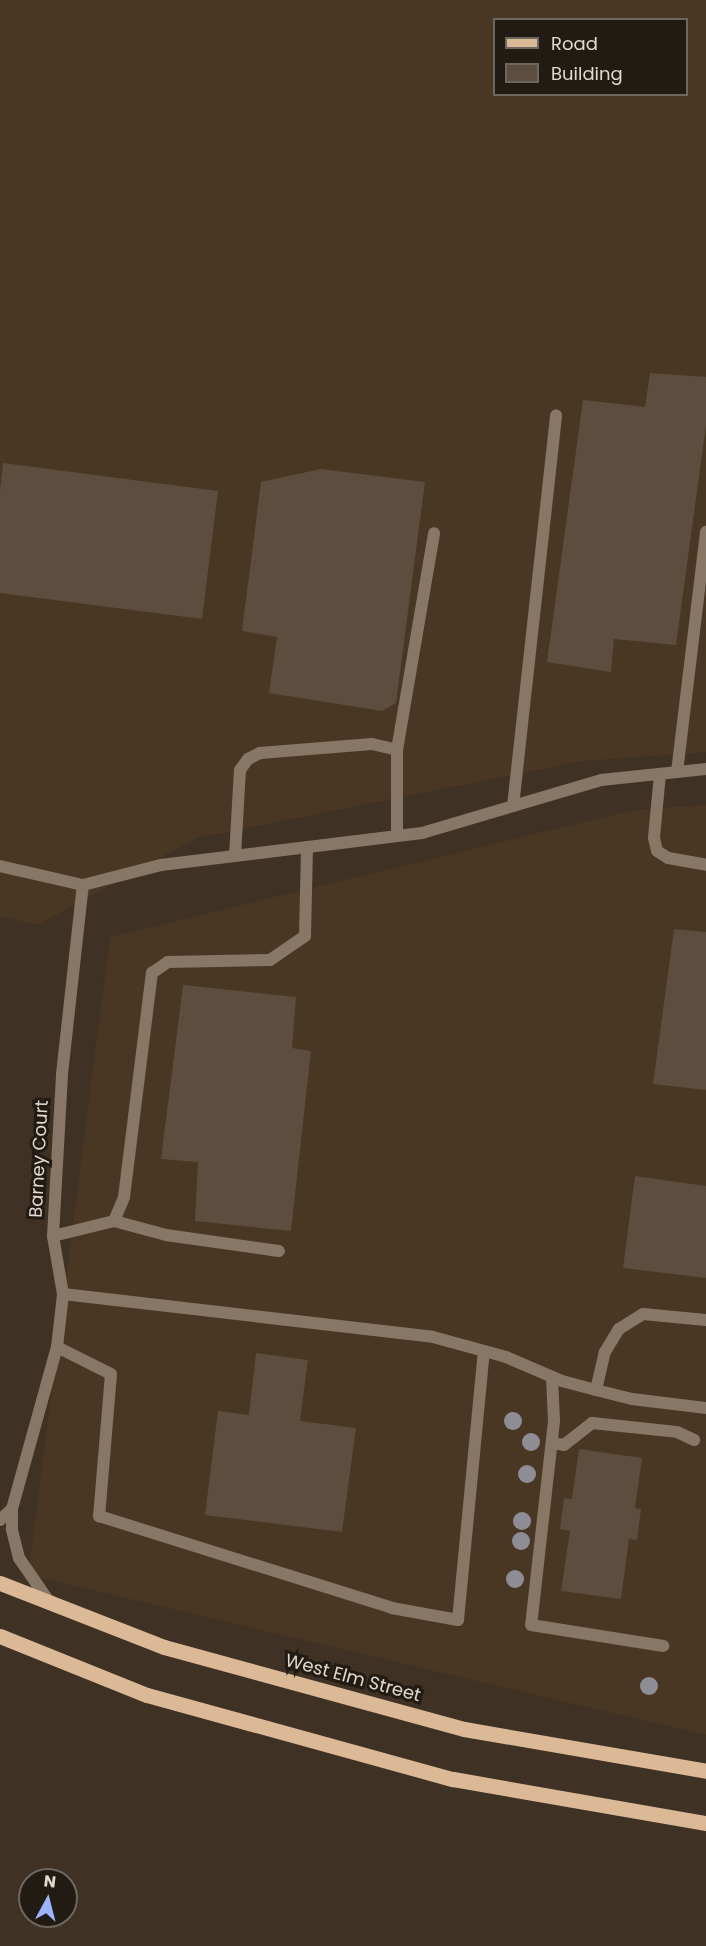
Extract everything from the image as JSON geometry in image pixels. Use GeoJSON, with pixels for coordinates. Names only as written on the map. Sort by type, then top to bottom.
{"type":"FeatureCollection","features":[{"type":"Feature","properties":{"kind":"main road","name":"West Elm Street"},"geometry":{"type":"LineString","coordinates":[[0,1583],[164,1647],[464,1729],[706,1771]]}},
{"type":"Feature","properties":{"kind":"main road"},"geometry":{"type":"LineString","coordinates":[[0,1636],[147,1695],[453,1779],[706,1823]]}},
{"type":"Feature","properties":{"kind":"street"},"geometry":{"type":"LineString","coordinates":[[513,806],[556,415]]}},
{"type":"Feature","properties":{"kind":"street"},"geometry":{"type":"LineString","coordinates":[[677,772],[706,532]]}},
{"type":"Feature","properties":{"kind":"street"},"geometry":{"type":"LineString","coordinates":[[397,836],[398,750],[434,533]]}},
{"type":"Feature","properties":{"kind":"street"},"geometry":{"type":"LineString","coordinates":[[235,856],[240,770],[248,759],[260,753],[372,744],[398,750]]}},
{"type":"Feature","properties":{"kind":"street"},"geometry":{"type":"LineString","coordinates":[[0,866],[83,885],[161,865],[422,833],[601,780],[706,769]]}},
{"type":"Feature","properties":{"kind":"street"},"geometry":{"type":"LineString","coordinates":[[660,774],[654,838],[657,851],[668,858],[706,865]]}},
{"type":"Feature","properties":{"kind":"street"},"geometry":{"type":"LineString","coordinates":[[114,1221],[124,1197],[152,973],[168,962],[270,960],[305,936],[307,847]]}},
{"type":"Feature","properties":{"kind":"street","name":"Barney Court"},"geometry":{"type":"LineString","coordinates":[[50,1603],[20,1558],[12,1529],[12,1509],[57,1347],[63,1294],[53,1236],[62,1074],[83,885]]}},
{"type":"Feature","properties":{"kind":"street"},"geometry":{"type":"LineString","coordinates":[[53,1236],[114,1221],[166,1235],[279,1251]]}},
{"type":"Feature","properties":{"kind":"street"},"geometry":{"type":"LineString","coordinates":[[63,1294],[433,1337],[506,1357],[552,1377],[596,1390],[632,1399],[706,1408]]}},
{"type":"Feature","properties":{"kind":"street"},"geometry":{"type":"LineString","coordinates":[[596,1390],[604,1352],[619,1329],[643,1314],[706,1320]]}},
{"type":"Feature","properties":{"kind":"street"},"geometry":{"type":"LineString","coordinates":[[57,1347],[111,1374],[99,1516],[392,1608],[458,1620],[484,1351]]}},
{"type":"Feature","properties":{"kind":"street"},"geometry":{"type":"LineString","coordinates":[[552,1377],[554,1421],[531,1625],[663,1646]]}},
{"type":"Feature","properties":{"kind":"street"},"geometry":{"type":"LineString","coordinates":[[552,1443],[564,1445],[592,1423],[678,1432],[694,1440]]}},
{"type":"Feature","properties":{"kind":"street"},"geometry":{"type":"LineString","coordinates":[[0,1520],[12,1509]]}},
{"type":"Feature","properties":{"kind":"shaded area"},"geometry":{"type":"Polygon","coordinates":[[[0,0],[706,0],[706,752],[583,761],[197,838],[37,925],[0,916],[0,0]]]}},
{"type":"Feature","properties":{"kind":"shaded area"},"geometry":{"type":"Polygon","coordinates":[[[706,805],[706,1735],[28,1575],[110,937],[634,810],[706,805]]]}},
{"type":"Feature","properties":{"kind":"building"},"geometry":{"type":"Polygon","coordinates":[[[650,373],[706,377],[706,425],[676,645],[614,639],[611,672],[547,662],[583,400],[645,407],[650,373]]]}},
{"type":"Feature","properties":{"kind":"building"},"geometry":{"type":"Polygon","coordinates":[[[3,463],[218,491],[202,619],[0,593],[0,491],[3,463]]]}},
{"type":"Feature","properties":{"kind":"building"},"geometry":{"type":"Polygon","coordinates":[[[321,469],[425,482],[396,703],[382,711],[269,693],[277,637],[242,631],[261,482],[321,469]]]}},
{"type":"Feature","properties":{"kind":"building"},"geometry":{"type":"Polygon","coordinates":[[[674,929],[706,932],[706,1090],[653,1084],[674,929]]]}},
{"type":"Feature","properties":{"kind":"building"},"geometry":{"type":"Polygon","coordinates":[[[183,985],[296,997],[292,1048],[311,1051],[291,1231],[195,1221],[198,1162],[161,1159],[183,985]]]}},
{"type":"Feature","properties":{"kind":"building"},"geometry":{"type":"Polygon","coordinates":[[[635,1176],[706,1186],[706,1278],[623,1268],[635,1176]]]}},
{"type":"Feature","properties":{"kind":"building"},"geometry":{"type":"Polygon","coordinates":[[[256,1353],[308,1360],[300,1421],[356,1428],[342,1532],[205,1515],[218,1411],[249,1415],[256,1353]]]}},
{"type":"Feature","properties":{"kind":"building"},"geometry":{"type":"Polygon","coordinates":[[[579,1449],[642,1458],[635,1508],[641,1509],[637,1540],[629,1539],[621,1599],[561,1591],[570,1531],[560,1529],[564,1498],[572,1499],[579,1449]]]}}]}
